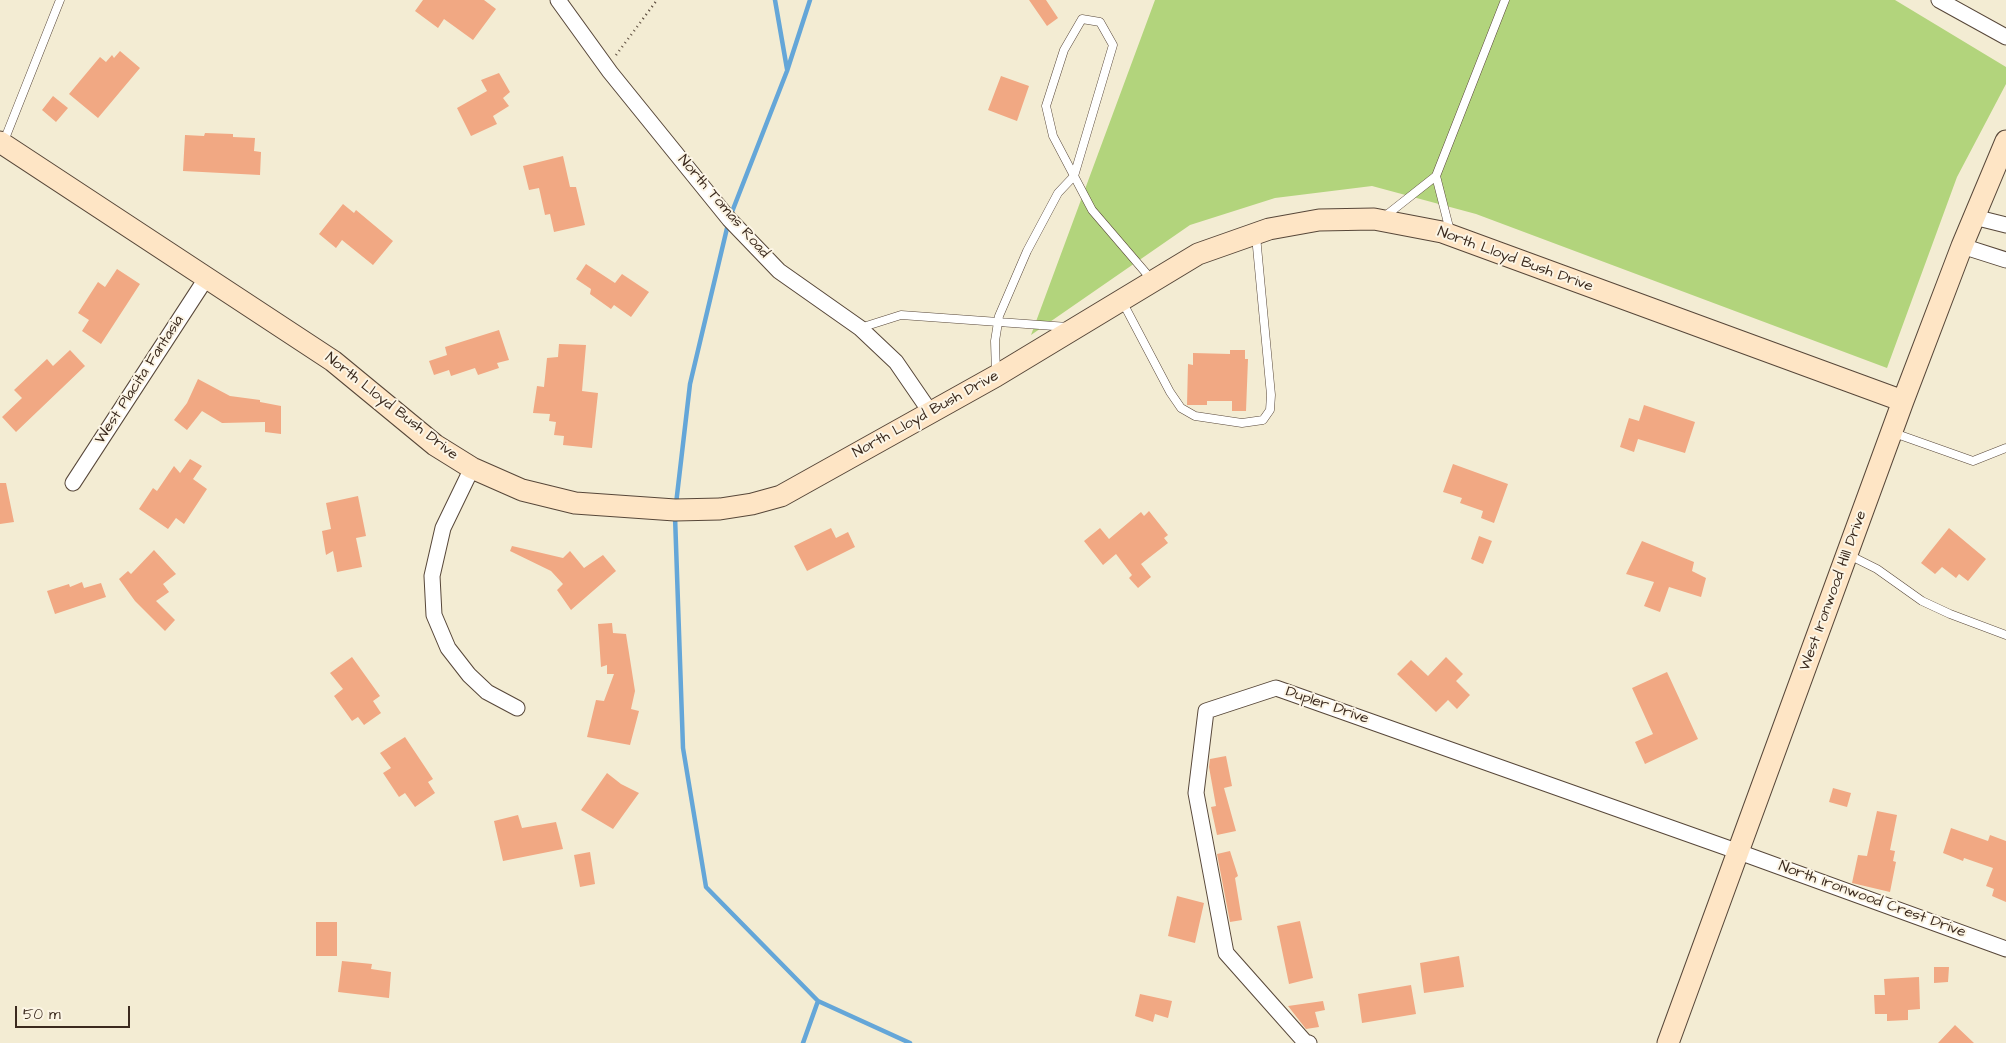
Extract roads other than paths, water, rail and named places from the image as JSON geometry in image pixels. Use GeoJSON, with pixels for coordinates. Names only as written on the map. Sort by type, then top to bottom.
{"type":"FeatureCollection","features":[{"type":"Feature","properties":{"kind":"street","name":"North Tomas Road"},"geometry":{"type":"LineString","coordinates":[[558,0],[607,68],[730,219],[779,270],[860,328],[896,362],[931,413]]}},
{"type":"Feature","properties":{"kind":"street"},"geometry":{"type":"LineString","coordinates":[[1939,0],[2006,37]]}},
{"type":"Feature","properties":{"kind":"street","name":"West Ironwood Hill Drive"},"geometry":{"type":"LineString","coordinates":[[1668,1043],[1903,401],[1962,246],[2006,141]]}},
{"type":"Feature","properties":{"kind":"street","name":"North Lloyd Bush Drive"},"geometry":{"type":"LineString","coordinates":[[1,143],[333,361],[435,445],[472,468],[522,490],[575,503],[675,510],[720,509],[752,504],[781,496],[996,376],[1198,254],[1269,229],[1319,220],[1380,220],[1442,232],[1903,401]]}},
{"type":"Feature","properties":{"kind":"street"},"geometry":{"type":"LineString","coordinates":[[1974,217],[2006,225]]}},
{"type":"Feature","properties":{"kind":"street"},"geometry":{"type":"LineString","coordinates":[[1962,246],[2006,260]]}},
{"type":"Feature","properties":{"kind":"street","name":"West Placita Fantasia"},"geometry":{"type":"LineString","coordinates":[[73,483],[207,277]]}},
{"type":"Feature","properties":{"kind":"street"},"geometry":{"type":"LineString","coordinates":[[472,468],[443,528],[432,576],[434,615],[448,648],[469,676],[487,692],[517,708]]}},
{"type":"Feature","properties":{"kind":"street","name":"Dupler Drive"},"geometry":{"type":"LineString","coordinates":[[1309,1043],[1305,1042],[1226,953],[1196,793],[1206,711],[1276,688],[1739,852]]}},
{"type":"Feature","properties":{"kind":"street","name":"North Ironwood Crest Drive"},"geometry":{"type":"LineString","coordinates":[[1739,852],[2006,949]]}},
{"type":"Feature","properties":{"kind":"lane"},"geometry":{"type":"LineString","coordinates":[[1,143],[60,0]]}},
{"type":"Feature","properties":{"kind":"lane"},"geometry":{"type":"LineString","coordinates":[[1380,220],[1436,176],[1505,0]]}},
{"type":"Feature","properties":{"kind":"lane"},"geometry":{"type":"LineString","coordinates":[[996,376],[995,341],[998,321],[1032,243],[1058,193],[1074,176],[1113,46],[1100,22],[1082,19],[1064,50],[1046,106],[1053,136],[1074,176],[1092,210],[1153,281]]}},
{"type":"Feature","properties":{"kind":"lane"},"geometry":{"type":"LineString","coordinates":[[1436,176],[1451,235]]}},
{"type":"Feature","properties":{"kind":"lane"},"geometry":{"type":"LineString","coordinates":[[1122,300],[1170,392],[1181,408],[1195,416],[1242,423],[1263,420],[1270,410],[1271,395],[1256,234]]}},
{"type":"Feature","properties":{"kind":"lane"},"geometry":{"type":"LineString","coordinates":[[860,328],[901,315],[1076,328]]}},
{"type":"Feature","properties":{"kind":"lane"},"geometry":{"type":"LineString","coordinates":[[1892,432],[1973,460],[2006,448]]}},
{"type":"Feature","properties":{"kind":"lane"},"geometry":{"type":"LineString","coordinates":[[1847,554],[1877,569],[1922,601],[1950,614],[2006,635]]}},
{"type":"Feature","properties":{"kind":"waterway"},"geometry":{"type":"LineString","coordinates":[[775,0],[787,69]]}},
{"type":"Feature","properties":{"kind":"waterway"},"geometry":{"type":"LineString","coordinates":[[730,217],[787,71],[810,0]]}},
{"type":"Feature","properties":{"kind":"waterway"},"geometry":{"type":"LineString","coordinates":[[676,504],[690,384],[728,224]]}},
{"type":"Feature","properties":{"kind":"waterway"},"geometry":{"type":"LineString","coordinates":[[675,516],[683,748],[706,887],[818,1001],[910,1043]]}},
{"type":"Feature","properties":{"kind":"waterway"},"geometry":{"type":"LineString","coordinates":[[803,1043],[818,1001]]}}]}
